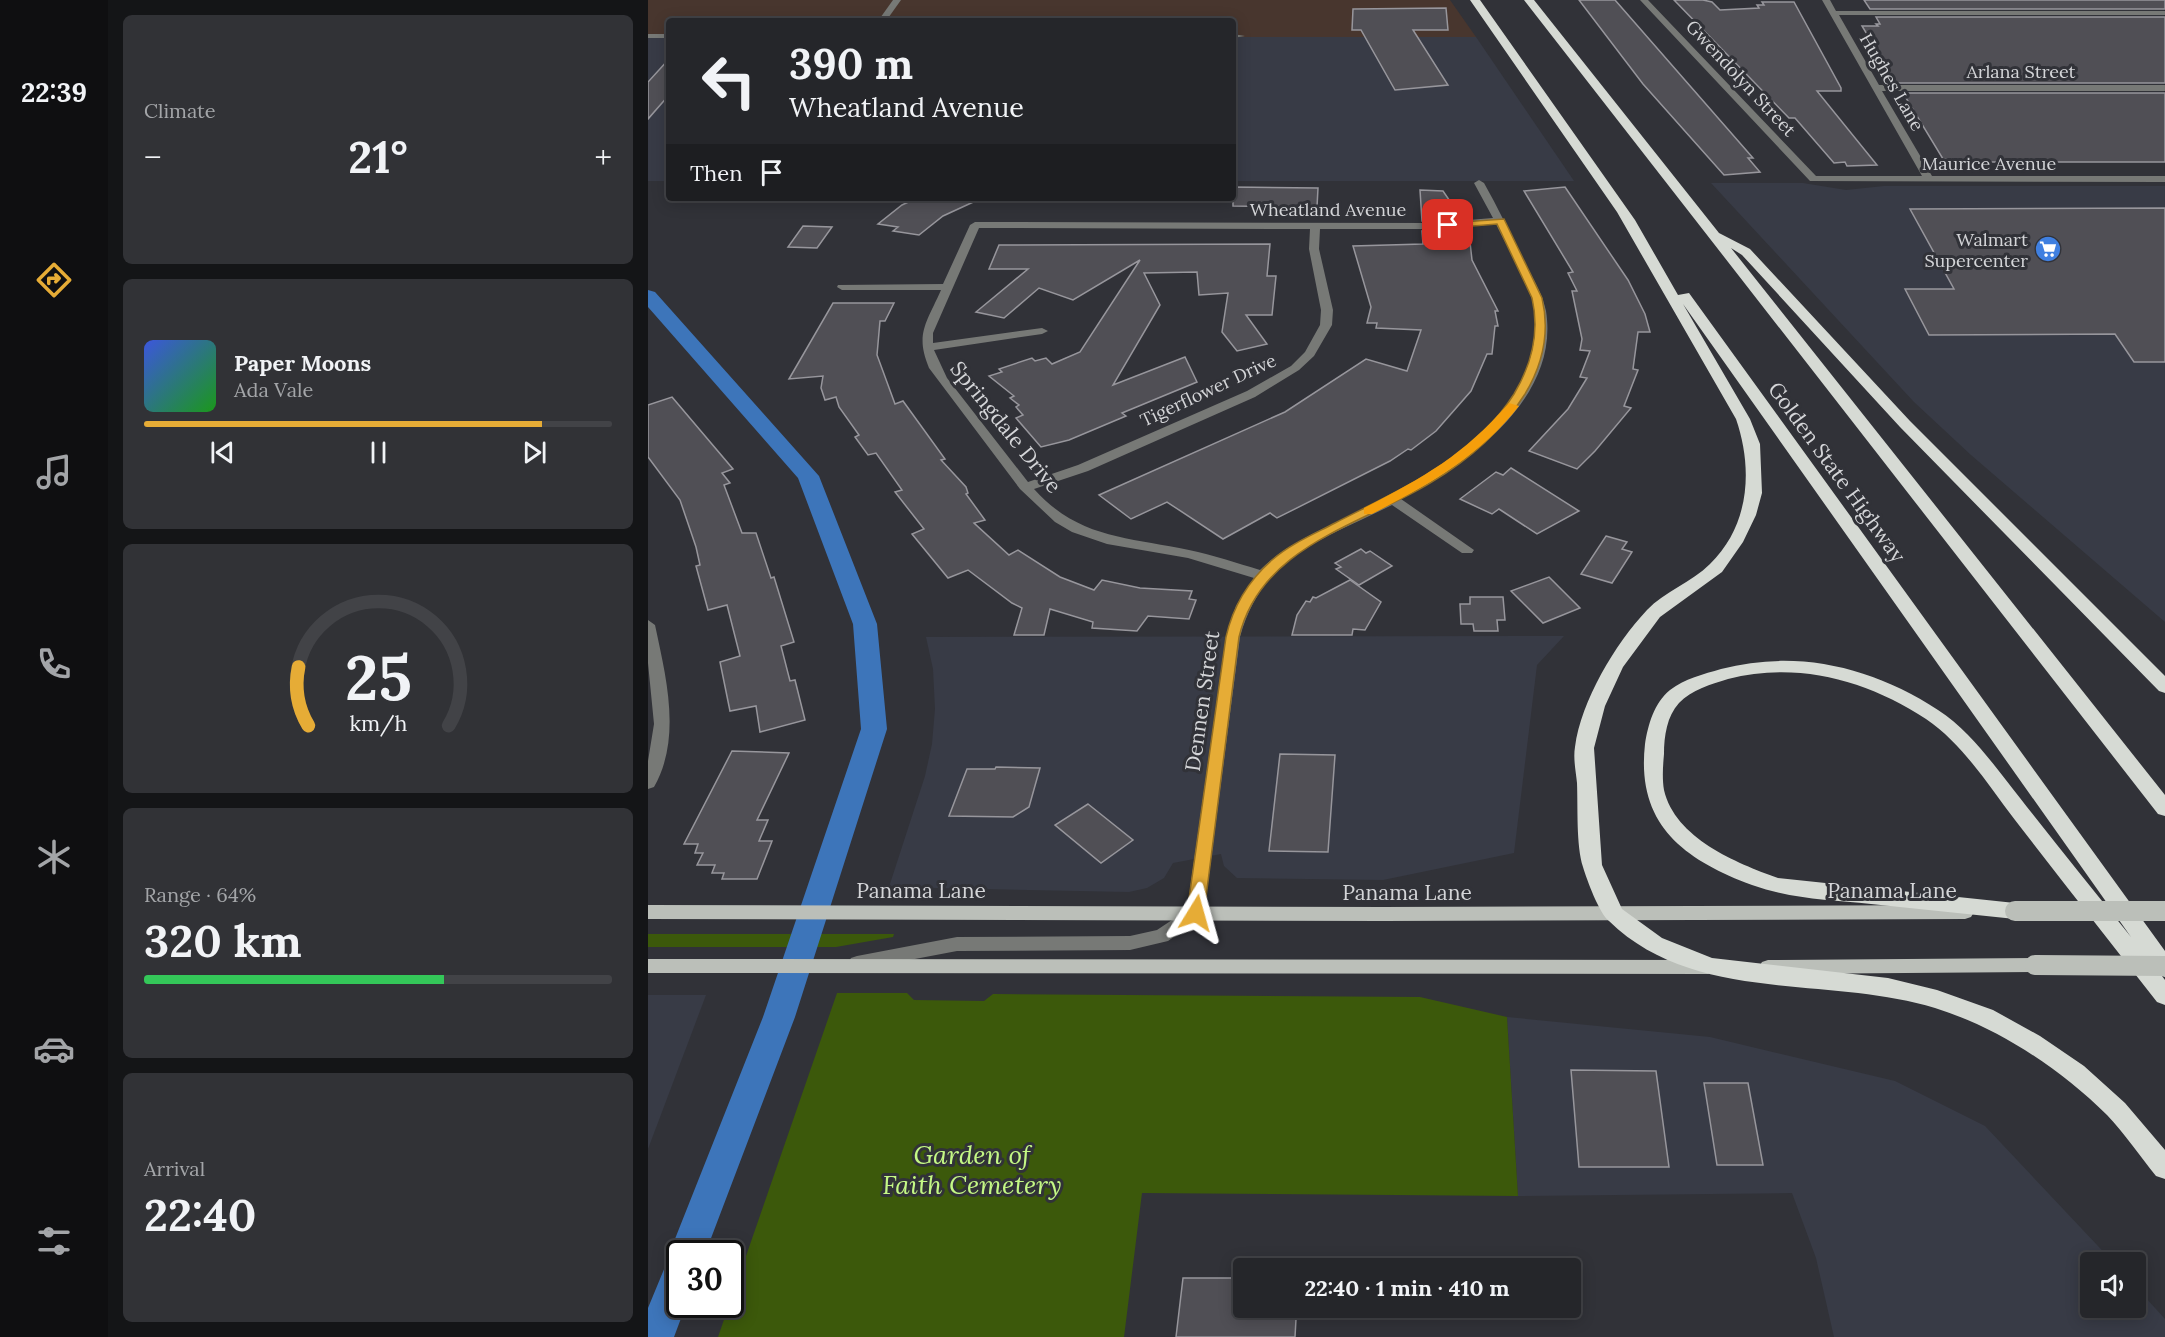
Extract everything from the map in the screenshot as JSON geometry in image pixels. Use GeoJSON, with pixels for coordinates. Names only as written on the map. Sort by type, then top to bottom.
{"type":"FeatureCollection","features":[{"type":"Feature","properties":{"kind":"highway","name":"Golden State Highway"},"geometry":{"type":"LineString","coordinates":[[1475,0],[1623,212],[2165,967]]}},
{"type":"Feature","properties":{"kind":"highway"},"geometry":{"type":"LineString","coordinates":[[1529,0],[2165,809]]}},
{"type":"Feature","properties":{"kind":"highway"},"geometry":{"type":"LineString","coordinates":[[1623,212],[1743,419],[1752,444],[1755,470],[1754,493],[1748,515],[1735,542],[1716,568],[1654,613],[1615,665],[1596,706],[1584,748],[1592,865],[1614,914],[1654,944],[1710,967],[1888,987],[1937,999],[1985,1017],[2032,1042],[2076,1073],[2117,1110],[2165,1168]]}},
{"type":"Feature","properties":{"kind":"highway"},"geometry":{"type":"LineString","coordinates":[[1710,230],[1746,252],[1905,424],[2165,687]]}},
{"type":"Feature","properties":{"kind":"highway"},"geometry":{"type":"LineString","coordinates":[[2015,911],[1777,886],[1726,865],[1699,850],[1679,833],[1669,820],[1655,793],[1655,738],[1671,699],[1698,683],[1727,672],[1788,666],[1852,676],[1908,698],[1935,715],[1971,748],[2165,996]]}},
{"type":"Feature","properties":{"kind":"highway"},"geometry":{"type":"LineString","coordinates":[[2068,685],[2165,795]]}},
{"type":"Feature","properties":{"kind":"main road","name":"Panama Lane"},"geometry":{"type":"LineString","coordinates":[[648,912],[1614,914],[2165,911]]}},
{"type":"Feature","properties":{"kind":"main road"},"geometry":{"type":"LineString","coordinates":[[648,966],[2035,965],[2165,967]]}},
{"type":"Feature","properties":{"kind":"street"},"geometry":{"type":"LineString","coordinates":[[884,18],[897,0]]}},
{"type":"Feature","properties":{"kind":"street","name":"Gwendolyn Street"},"geometry":{"type":"LineString","coordinates":[[1644,0],[1813,179]]}},
{"type":"Feature","properties":{"kind":"street","name":"Hughes Lane"},"geometry":{"type":"LineString","coordinates":[[1826,0],[1929,180]]}},
{"type":"Feature","properties":{"kind":"street"},"geometry":{"type":"LineString","coordinates":[[1833,13],[2165,13]]}},
{"type":"Feature","properties":{"kind":"street"},"geometry":{"type":"LineString","coordinates":[[648,36],[666,36]]}},
{"type":"Feature","properties":{"kind":"street","name":"Arlana Street"},"geometry":{"type":"LineString","coordinates":[[1876,88],[2165,88]]}},
{"type":"Feature","properties":{"kind":"street","name":"Maurice Avenue"},"geometry":{"type":"LineString","coordinates":[[1813,179],[2165,179]]}},
{"type":"Feature","properties":{"kind":"street","name":"Dennen Street"},"geometry":{"type":"LineString","coordinates":[[1196,913],[1233,637],[1238,615],[1248,595],[1263,576],[1301,546],[1392,499],[1457,460],[1484,439],[1512,407],[1532,374],[1539,352],[1540,310],[1537,298],[1479,183]]}},
{"type":"Feature","properties":{"kind":"street","name":"Wheatland Avenue"},"geometry":{"type":"LineString","coordinates":[[975,225],[1440,226],[1500,221]]}},
{"type":"Feature","properties":{"kind":"street","name":"Springdale Drive"},"geometry":{"type":"LineString","coordinates":[[975,225],[927,333],[926,348],[936,371],[1026,487],[1060,520],[1083,532],[1124,545],[1211,559],[1263,576]]}},
{"type":"Feature","properties":{"kind":"street","name":"Tigerflower Drive"},"geometry":{"type":"LineString","coordinates":[[1026,487],[1083,468],[1251,394],[1295,368],[1310,354],[1326,325],[1327,310],[1314,249],[1315,226]]}},
{"type":"Feature","properties":{"kind":"street"},"geometry":{"type":"LineString","coordinates":[[842,287],[947,287]]}},
{"type":"Feature","properties":{"kind":"street"},"geometry":{"type":"LineString","coordinates":[[926,348],[1042,331]]}},
{"type":"Feature","properties":{"kind":"street"},"geometry":{"type":"LineString","coordinates":[[1392,499],[1467,550]]}},
{"type":"Feature","properties":{"kind":"street"},"geometry":{"type":"LineString","coordinates":[[648,626],[663,705],[663,735],[648,783]]}},
{"type":"Feature","properties":{"kind":"street"},"geometry":{"type":"LineString","coordinates":[[838,966],[957,944],[1130,943],[1162,936],[1196,913]]}},
{"type":"Feature","properties":{"kind":"shaded area"},"geometry":{"type":"Polygon","coordinates":[[[648,0],[1450,0],[1476,37],[1236,37],[1236,18],[666,18],[666,37],[648,37],[648,0]]]}},
{"type":"Feature","properties":{"kind":"shaded area"},"geometry":{"type":"Polygon","coordinates":[[[648,37],[666,37],[666,181],[648,181],[648,37]]]}},
{"type":"Feature","properties":{"kind":"shaded area"},"geometry":{"type":"Polygon","coordinates":[[[1236,37],[1476,37],[1574,181],[1236,181],[1236,37]]]}},
{"type":"Feature","properties":{"kind":"shaded area"},"geometry":{"type":"Polygon","coordinates":[[[1711,183],[1803,183],[1846,190],[1884,186],[2165,186],[2165,622],[1971,455],[1914,402],[1711,183]]]}},
{"type":"Feature","properties":{"kind":"shaded area"},"geometry":{"type":"Polygon","coordinates":[[[1564,636],[1537,665],[1514,853],[1383,880],[1237,878],[1224,866],[1221,854],[1173,863],[1164,878],[1147,888],[1129,892],[889,887],[925,776],[932,744],[935,709],[933,669],[926,637],[1564,636]]]}},
{"type":"Feature","properties":{"kind":"shaded area"},"geometry":{"type":"Polygon","coordinates":[[[648,995],[706,995],[648,1149],[648,995]]]}},
{"type":"Feature","properties":{"kind":"shaded area"},"geometry":{"type":"Polygon","coordinates":[[[1507,1017],[1710,1037],[1895,1081],[1985,1126],[2104,1252],[2080,1252],[2080,1318],[2146,1318],[2146,1298],[2165,1319],[2165,1337],[1834,1337],[1816,1258],[1792,1193],[1518,1196],[1507,1017]]]}},
{"type":"Feature","properties":{"kind":"green space"},"geometry":{"type":"Polygon","coordinates":[[[648,934],[894,934],[893,937],[836,947],[648,947],[648,934]]]}},
{"type":"Feature","properties":{"kind":"green space","name":"Garden of Faith Cemetery"},"geometry":{"type":"Polygon","coordinates":[[[837,993],[907,993],[914,1000],[984,1001],[993,994],[1420,997],[1507,1017],[1518,1196],[1142,1193],[1124,1337],[718,1337],[725,1318],[744,1318],[744,1262],[837,993]]]}},
{"type":"Feature","properties":{"kind":"building"},"geometry":{"type":"Polygon","coordinates":[[[1579,0],[1615,0],[1753,158],[1748,158],[1760,172],[1724,175],[1643,84],[1579,0]]]}},
{"type":"Feature","properties":{"kind":"building"},"geometry":{"type":"Polygon","coordinates":[[[1674,0],[1703,0],[1712,2],[1720,10],[1759,8],[1757,5],[1764,5],[1762,2],[1794,2],[1841,88],[1841,91],[1817,91],[1877,165],[1847,166],[1845,162],[1834,163],[1795,118],[1789,118],[1674,0]]]}},
{"type":"Feature","properties":{"kind":"building"},"geometry":{"type":"Polygon","coordinates":[[[1864,0],[2165,0],[2165,9],[1870,9],[1864,0]]]}},
{"type":"Feature","properties":{"kind":"building"},"geometry":{"type":"Polygon","coordinates":[[[1446,8],[1448,30],[1413,30],[1448,85],[1395,90],[1361,30],[1352,30],[1353,9],[1446,8]]]}},
{"type":"Feature","properties":{"kind":"building"},"geometry":{"type":"Polygon","coordinates":[[[1876,17],[2165,17],[2165,83],[1896,83],[1862,26],[1878,26],[1876,24],[1880,24],[1876,17]]]}},
{"type":"Feature","properties":{"kind":"building"},"geometry":{"type":"Polygon","coordinates":[[[666,62],[666,98],[648,119],[648,82],[666,62]]]}},
{"type":"Feature","properties":{"kind":"building"},"geometry":{"type":"Polygon","coordinates":[[[1903,93],[2165,93],[2165,162],[1966,162],[1963,159],[1943,159],[1903,93]]]}},
{"type":"Feature","properties":{"kind":"building"},"geometry":{"type":"Polygon","coordinates":[[[1236,187],[1318,188],[1317,207],[1233,206],[1233,201],[1236,201],[1236,187]]]}},
{"type":"Feature","properties":{"kind":"building"},"geometry":{"type":"Polygon","coordinates":[[[1565,187],[1628,280],[1645,314],[1650,332],[1638,332],[1633,369],[1638,370],[1624,406],[1631,408],[1577,469],[1529,451],[1568,409],[1587,378],[1580,377],[1590,351],[1580,350],[1582,339],[1572,291],[1577,291],[1568,273],[1573,272],[1524,191],[1565,187]]]}},
{"type":"Feature","properties":{"kind":"building"},"geometry":{"type":"Polygon","coordinates":[[[1420,190],[1443,191],[1456,210],[1456,219],[1422,221],[1420,190]]]}},
{"type":"Feature","properties":{"kind":"building"},"geometry":{"type":"Polygon","coordinates":[[[911,201],[976,201],[943,216],[919,235],[893,231],[898,227],[878,224],[911,201]]]}},
{"type":"Feature","properties":{"kind":"building","name":"Walmart Supercenter"},"geometry":{"type":"Polygon","coordinates":[[[2165,208],[2165,362],[2134,362],[2115,334],[1929,335],[1905,289],[1954,289],[1910,209],[2165,208]]]}},
{"type":"Feature","properties":{"kind":"building"},"geometry":{"type":"Polygon","coordinates":[[[803,226],[832,227],[817,248],[788,247],[803,226]]]}},
{"type":"Feature","properties":{"kind":"building"},"geometry":{"type":"Polygon","coordinates":[[[1457,229],[1457,242],[1470,242],[1472,260],[1498,311],[1495,311],[1498,326],[1495,326],[1492,354],[1487,354],[1471,391],[1436,431],[1411,450],[1408,449],[1390,461],[1277,518],[1270,513],[1223,539],[1167,502],[1131,519],[1099,495],[1285,412],[1366,359],[1407,371],[1421,330],[1376,328],[1377,323],[1367,323],[1371,307],[1353,246],[1423,244],[1422,231],[1457,229]]]}},
{"type":"Feature","properties":{"kind":"building"},"geometry":{"type":"Polygon","coordinates":[[[1270,244],[1267,276],[1276,276],[1272,315],[1246,315],[1267,344],[1237,351],[1222,332],[1228,293],[1199,295],[1197,272],[1144,273],[1160,305],[1113,385],[1185,357],[1197,382],[1122,413],[1126,416],[1069,440],[1041,447],[1016,418],[1023,415],[1016,407],[1019,405],[1010,398],[1014,396],[989,376],[1002,372],[999,369],[1032,358],[1035,361],[1046,358],[1052,364],[1080,352],[1140,260],[1073,300],[1039,288],[1004,318],[976,312],[1028,269],[989,269],[999,245],[1270,244]]]}},
{"type":"Feature","properties":{"kind":"building"},"geometry":{"type":"Polygon","coordinates":[[[833,303],[894,303],[885,321],[880,321],[877,355],[895,404],[903,401],[945,459],[941,460],[966,487],[968,493],[966,494],[985,520],[974,523],[1009,555],[1018,550],[1060,577],[1094,590],[1102,580],[1140,588],[1192,591],[1189,599],[1196,600],[1189,619],[1148,616],[1137,631],[1092,628],[1093,622],[1050,609],[1044,635],[1014,635],[1022,608],[968,570],[948,578],[912,534],[924,529],[895,492],[902,490],[876,453],[868,455],[855,437],[859,435],[839,407],[836,397],[825,400],[821,388],[823,376],[789,379],[833,303]]]}},
{"type":"Feature","properties":{"kind":"building"},"geometry":{"type":"Polygon","coordinates":[[[672,397],[733,469],[722,473],[730,483],[724,485],[742,533],[756,533],[771,578],[774,577],[794,642],[781,646],[790,681],[795,680],[805,720],[760,732],[756,706],[730,711],[720,662],[740,656],[727,605],[708,610],[696,566],[700,565],[696,547],[680,500],[648,457],[648,405],[672,397]]]}},
{"type":"Feature","properties":{"kind":"building"},"geometry":{"type":"Polygon","coordinates":[[[1511,468],[1579,511],[1537,534],[1499,509],[1492,514],[1460,499],[1496,472],[1503,475],[1511,468]]]}},
{"type":"Feature","properties":{"kind":"building"},"geometry":{"type":"Polygon","coordinates":[[[1606,536],[1627,542],[1622,549],[1632,552],[1612,583],[1581,574],[1606,536]]]}},
{"type":"Feature","properties":{"kind":"building"},"geometry":{"type":"Polygon","coordinates":[[[1361,549],[1366,553],[1370,551],[1392,566],[1359,585],[1336,569],[1341,567],[1335,563],[1361,549]]]}},
{"type":"Feature","properties":{"kind":"building"},"geometry":{"type":"Polygon","coordinates":[[[1549,577],[1580,608],[1543,623],[1511,591],[1549,577]]]}},
{"type":"Feature","properties":{"kind":"building"},"geometry":{"type":"Polygon","coordinates":[[[1350,580],[1381,602],[1365,630],[1353,629],[1352,635],[1292,635],[1297,615],[1306,601],[1310,602],[1313,597],[1316,598],[1350,580]]]}},
{"type":"Feature","properties":{"kind":"building"},"geometry":{"type":"Polygon","coordinates":[[[1470,597],[1503,597],[1505,620],[1497,620],[1498,631],[1474,631],[1473,624],[1461,624],[1460,604],[1470,604],[1470,597]]]}},
{"type":"Feature","properties":{"kind":"building"},"geometry":{"type":"Polygon","coordinates":[[[732,751],[789,753],[757,820],[768,820],[759,841],[772,841],[757,879],[722,879],[724,873],[712,873],[715,865],[697,865],[703,853],[695,853],[698,844],[684,844],[732,751]]]}},
{"type":"Feature","properties":{"kind":"building"},"geometry":{"type":"Polygon","coordinates":[[[1280,754],[1335,755],[1328,852],[1269,851],[1280,754]]]}},
{"type":"Feature","properties":{"kind":"building"},"geometry":{"type":"Polygon","coordinates":[[[996,767],[1040,768],[1029,807],[1013,817],[949,816],[967,769],[995,769],[996,767]]]}},
{"type":"Feature","properties":{"kind":"building"},"geometry":{"type":"Polygon","coordinates":[[[1088,804],[1133,840],[1101,863],[1055,825],[1088,804]]]}},
{"type":"Feature","properties":{"kind":"building"},"geometry":{"type":"Polygon","coordinates":[[[1571,1070],[1656,1071],[1669,1167],[1579,1167],[1571,1070]]]}},
{"type":"Feature","properties":{"kind":"building"},"geometry":{"type":"Polygon","coordinates":[[[1704,1083],[1748,1083],[1763,1165],[1717,1165],[1704,1083]]]}},
{"type":"Feature","properties":{"kind":"building"},"geometry":{"type":"Polygon","coordinates":[[[1183,1278],[1233,1278],[1233,1318],[1296,1319],[1295,1337],[1176,1337],[1183,1278]]]}},
{"type":"Feature","properties":{"kind":"waterway"},"geometry":{"type":"LineString","coordinates":[[648,296],[808,476],[865,624],[874,729],[779,1017],[692,1240]]}},
{"type":"Feature","properties":{"kind":"waterway"},"geometry":{"type":"LineString","coordinates":[[655,1337],[666,1309]]}},
{"type":"Feature","properties":{"kind":"slow traffic"},"geometry":{"type":"LineString","coordinates":[[1368,511],[1425,481],[1457,460],[1484,439],[1513,406]]}},
{"type":"Feature","properties":{"kind":"place","name":"Walmart Supercenter"},"geometry":{"type":"Point","coordinates":[2048,249]}},
{"type":"Feature","properties":{"kind":"route"},"geometry":{"type":"LineString","coordinates":[[1196,913],[1233,637],[1238,615],[1248,595],[1277,562],[1301,546],[1425,481],[1484,439],[1505,416],[1532,374],[1539,352],[1540,310],[1537,298],[1500,221],[1448,225]]}}]}
